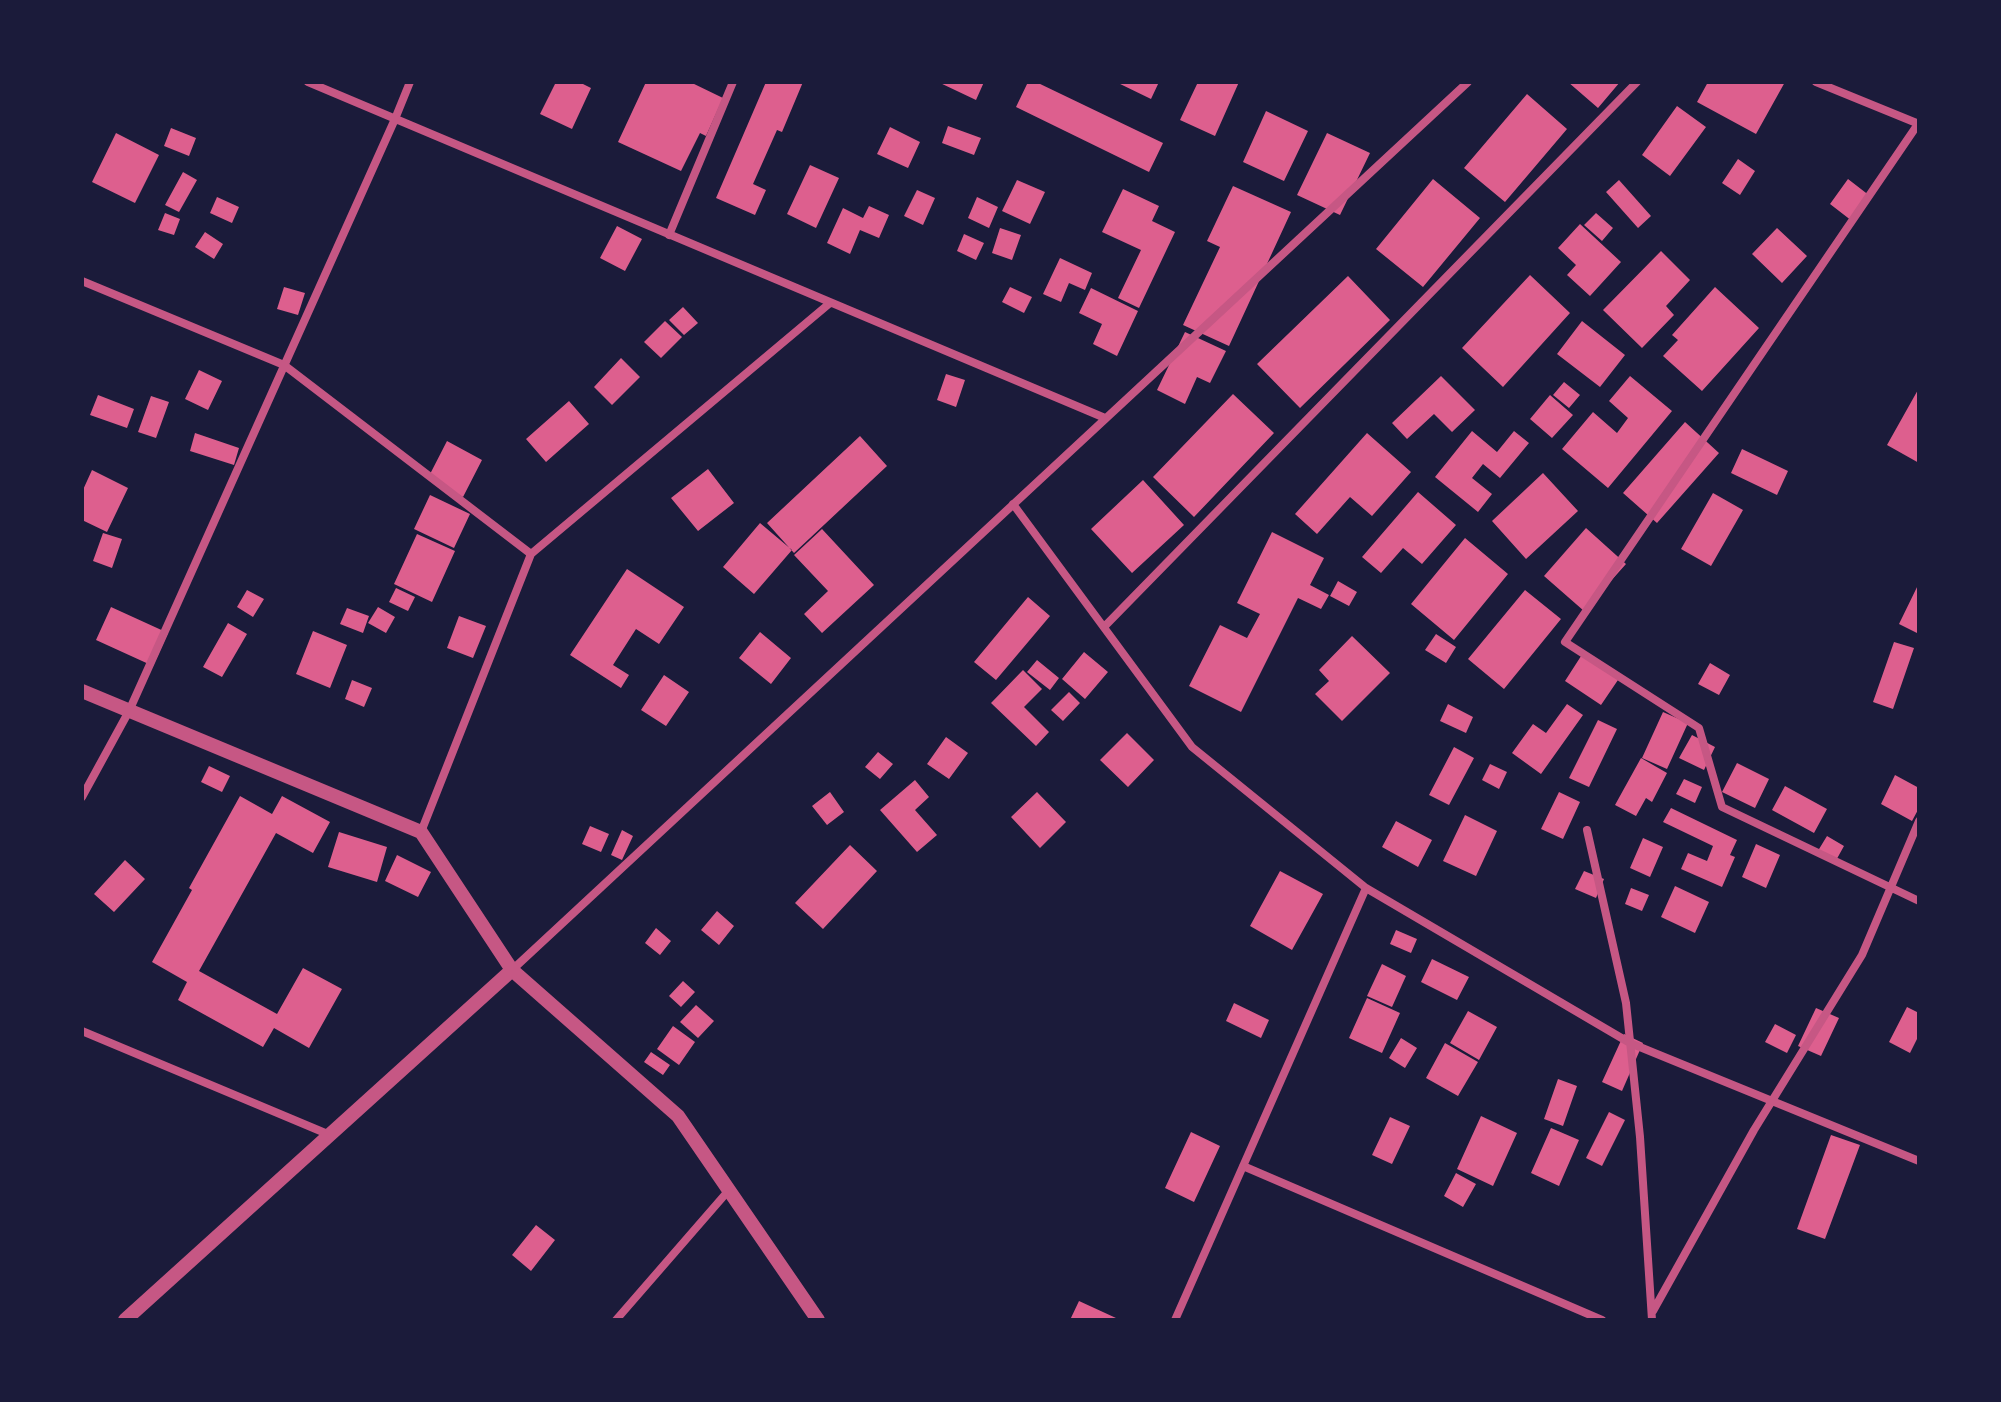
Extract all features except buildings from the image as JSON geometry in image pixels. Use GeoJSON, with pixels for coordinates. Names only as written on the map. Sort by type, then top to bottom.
{"type":"FeatureCollection","features":[{"type":"Feature","properties":{"kind":"street"},"geometry":{"type":"LineString","coordinates":[[308,82],[1105,418]]}},
{"type":"Feature","properties":{"kind":"street"},"geometry":{"type":"LineString","coordinates":[[82,797],[129,711],[410,82]]}},
{"type":"Feature","properties":{"kind":"street"},"geometry":{"type":"LineString","coordinates":[[669,235],[733,82]]}},
{"type":"Feature","properties":{"kind":"street"},"geometry":{"type":"LineString","coordinates":[[125,1320],[512,970],[1468,82]]}},
{"type":"Feature","properties":{"kind":"street"},"geometry":{"type":"LineString","coordinates":[[1104,627],[1637,82]]}},
{"type":"Feature","properties":{"kind":"street"},"geometry":{"type":"LineString","coordinates":[[1816,82],[1918,124],[1565,642],[1699,728],[1722,807],[1919,901]]}},
{"type":"Feature","properties":{"kind":"street"},"geometry":{"type":"LineString","coordinates":[[82,281],[284,365],[531,554]]}},
{"type":"Feature","properties":{"kind":"street"},"geometry":{"type":"LineString","coordinates":[[421,832],[531,554],[830,303]]}},
{"type":"Feature","properties":{"kind":"street"},"geometry":{"type":"LineString","coordinates":[[1013,504],[1192,747],[1366,888],[1630,1043],[1919,1161]]}},
{"type":"Feature","properties":{"kind":"street"},"geometry":{"type":"LineString","coordinates":[[82,691],[421,832],[512,970],[678,1116],[818,1320]]}},
{"type":"Feature","properties":{"kind":"street"},"geometry":{"type":"LineString","coordinates":[[1652,1316],[1772,1101],[1862,955],[1919,821]]}},
{"type":"Feature","properties":{"kind":"street"},"geometry":{"type":"LineString","coordinates":[[1587,830],[1626,1003],[1640,1137],[1652,1316]]}},
{"type":"Feature","properties":{"kind":"street"},"geometry":{"type":"LineString","coordinates":[[1175,1320],[1366,888]]}},
{"type":"Feature","properties":{"kind":"street"},"geometry":{"type":"LineString","coordinates":[[82,1031],[330,1135]]}},
{"type":"Feature","properties":{"kind":"street"},"geometry":{"type":"LineString","coordinates":[[1243,1166],[1602,1320]]}},
{"type":"Feature","properties":{"kind":"street"},"geometry":{"type":"LineString","coordinates":[[616,1320],[729,1190]]}}]}
